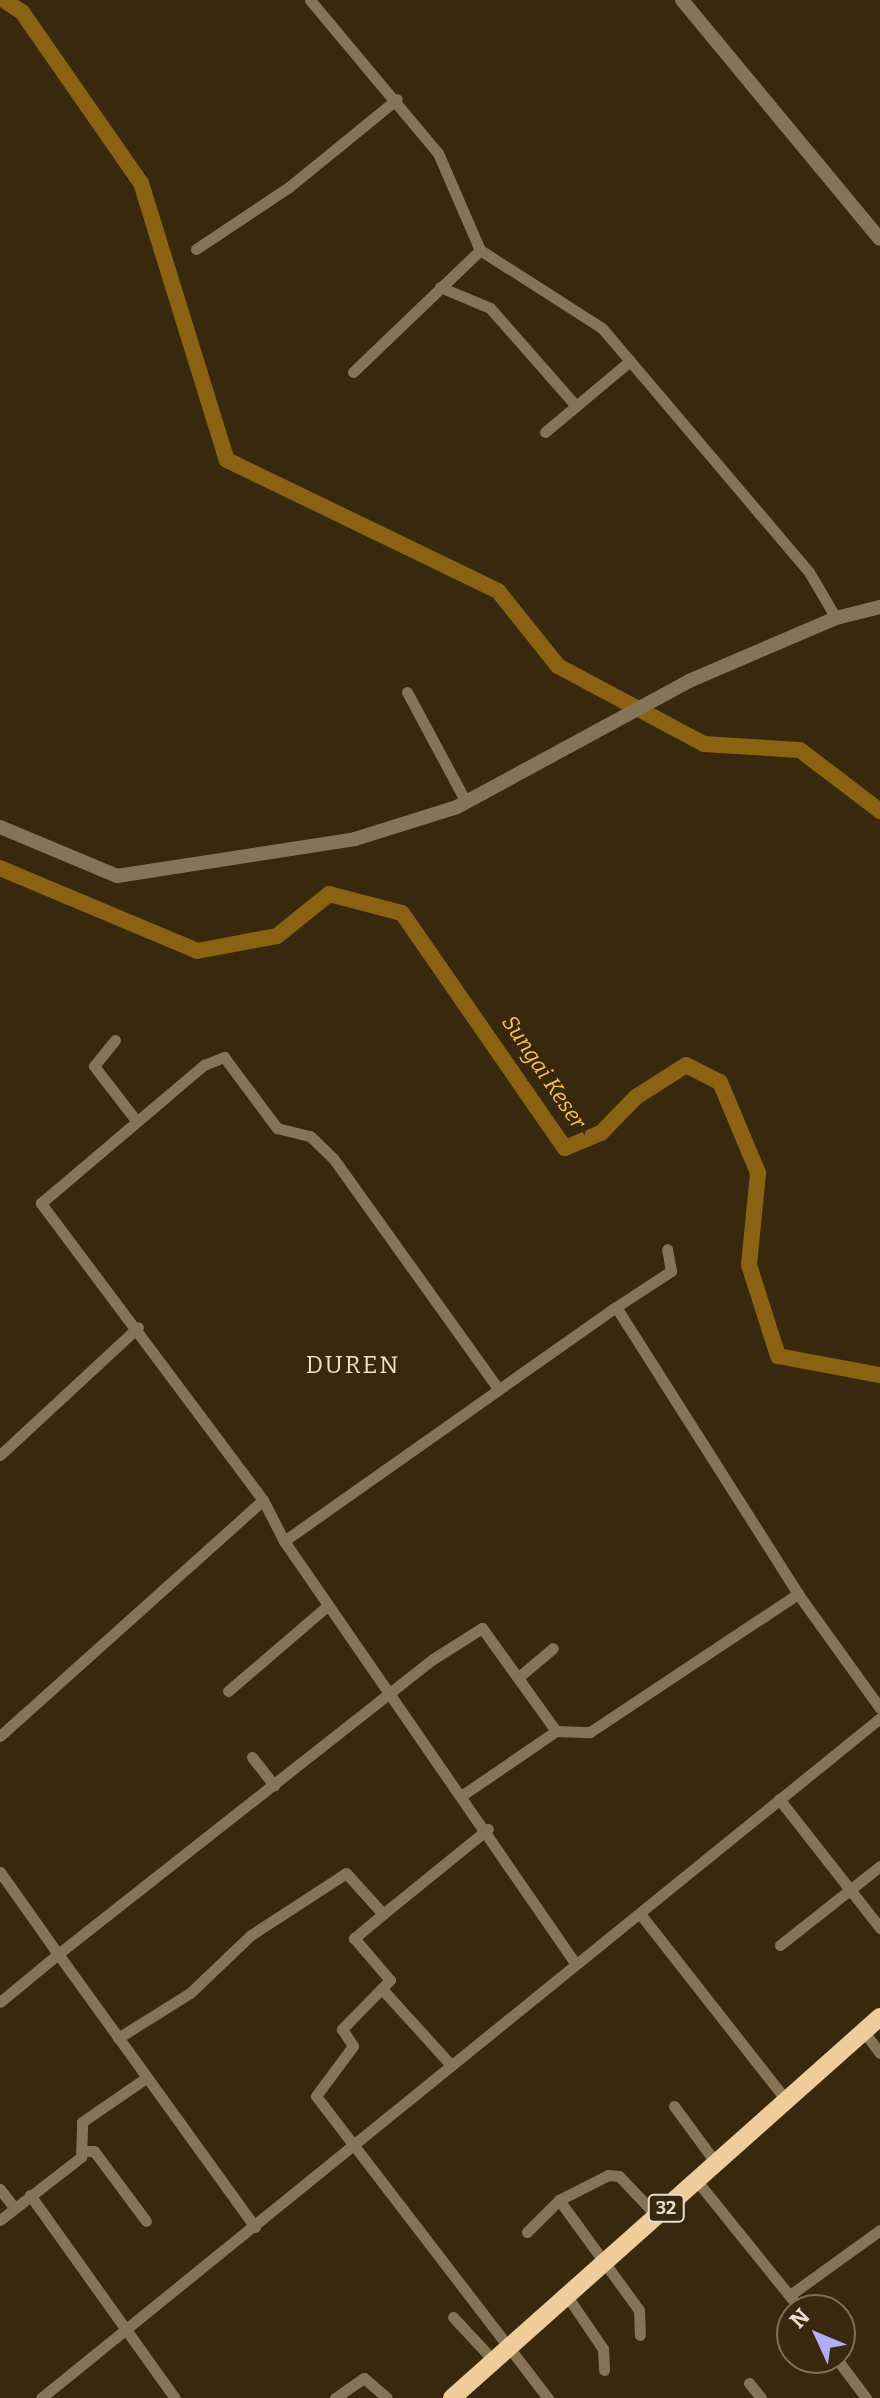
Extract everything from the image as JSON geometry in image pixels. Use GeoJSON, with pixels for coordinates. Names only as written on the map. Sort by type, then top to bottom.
{"type":"FeatureCollection","features":[{"type":"Feature","properties":{"kind":"highway","name":"32"},"geometry":{"type":"LineString","coordinates":[[452,2398],[511,2342],[567,2296],[880,2017]]}},
{"type":"Feature","properties":{"kind":"street"},"geometry":{"type":"LineString","coordinates":[[310,0],[397,99],[438,153],[480,250],[581,309],[630,361],[809,572],[836,618]]}},
{"type":"Feature","properties":{"kind":"street"},"geometry":{"type":"LineString","coordinates":[[682,0],[880,239]]}},
{"type":"Feature","properties":{"kind":"street"},"geometry":{"type":"LineString","coordinates":[[196,249],[289,187],[397,99]]}},
{"type":"Feature","properties":{"kind":"street"},"geometry":{"type":"LineString","coordinates":[[353,372],[480,250]]}},
{"type":"Feature","properties":{"kind":"street"},"geometry":{"type":"LineString","coordinates":[[440,287],[490,308],[576,406]]}},
{"type":"Feature","properties":{"kind":"street"},"geometry":{"type":"LineString","coordinates":[[545,432],[630,361]]}},
{"type":"Feature","properties":{"kind":"street"},"geometry":{"type":"LineString","coordinates":[[0,827],[98,871],[144,875],[355,839],[466,802],[640,706],[836,618],[880,607]]}},
{"type":"Feature","properties":{"kind":"street"},"geometry":{"type":"LineString","coordinates":[[407,692],[466,802]]}},
{"type":"Feature","properties":{"kind":"street"},"geometry":{"type":"LineString","coordinates":[[115,1040],[94,1066],[135,1119]]}},
{"type":"Feature","properties":{"kind":"street"},"geometry":{"type":"LineString","coordinates":[[497,1387],[333,1158],[310,1136],[277,1128],[224,1057],[135,1119],[41,1203],[138,1327],[263,1500],[284,1541],[327,1606],[464,1794],[575,1963]]}},
{"type":"Feature","properties":{"kind":"street"},"geometry":{"type":"LineString","coordinates":[[284,1541],[497,1387],[671,1271],[667,1249]]}},
{"type":"Feature","properties":{"kind":"street"},"geometry":{"type":"LineString","coordinates":[[616,1307],[798,1594],[880,1708]]}},
{"type":"Feature","properties":{"kind":"street"},"geometry":{"type":"LineString","coordinates":[[0,1455],[138,1327]]}},
{"type":"Feature","properties":{"kind":"street"},"geometry":{"type":"LineString","coordinates":[[0,1736],[263,1500]]}},
{"type":"Feature","properties":{"kind":"street"},"geometry":{"type":"LineString","coordinates":[[464,1794],[556,1731],[590,1732],[798,1594]]}},
{"type":"Feature","properties":{"kind":"street"},"geometry":{"type":"LineString","coordinates":[[228,1691],[327,1606]]}},
{"type":"Feature","properties":{"kind":"street"},"geometry":{"type":"LineString","coordinates":[[0,2002],[390,1692],[482,1628],[520,1676],[556,1731]]}},
{"type":"Feature","properties":{"kind":"street"},"geometry":{"type":"LineString","coordinates":[[520,1676],[553,1648]]}},
{"type":"Feature","properties":{"kind":"street"},"geometry":{"type":"LineString","coordinates":[[41,2398],[359,2145],[575,1963],[641,1915],[880,1718]]}},
{"type":"Feature","properties":{"kind":"street"},"geometry":{"type":"LineString","coordinates":[[252,1757],[274,1785]]}},
{"type":"Feature","properties":{"kind":"street"},"geometry":{"type":"LineString","coordinates":[[779,1799],[880,1928]]}},
{"type":"Feature","properties":{"kind":"street"},"geometry":{"type":"LineString","coordinates":[[488,1829],[354,1938],[391,1977],[342,2029],[353,2046],[315,2094],[359,2145],[511,2342],[548,2398]]}},
{"type":"Feature","properties":{"kind":"street"},"geometry":{"type":"LineString","coordinates":[[780,1945],[880,1866]]}},
{"type":"Feature","properties":{"kind":"street"},"geometry":{"type":"LineString","coordinates":[[0,1872],[255,2227]]}},
{"type":"Feature","properties":{"kind":"street"},"geometry":{"type":"LineString","coordinates":[[118,2038],[190,1993],[251,1935],[346,1873],[383,1914]]}},
{"type":"Feature","properties":{"kind":"street"},"geometry":{"type":"LineString","coordinates":[[641,1915],[787,2101]]}},
{"type":"Feature","properties":{"kind":"street"},"geometry":{"type":"LineString","coordinates":[[382,1989],[451,2065]]}},
{"type":"Feature","properties":{"kind":"street"},"geometry":{"type":"LineString","coordinates":[[864,2032],[880,2053]]}},
{"type":"Feature","properties":{"kind":"street"},"geometry":{"type":"LineString","coordinates":[[83,2151],[82,2122],[146,2078]]}},
{"type":"Feature","properties":{"kind":"street"},"geometry":{"type":"LineString","coordinates":[[674,2106],[716,2163]]}},
{"type":"Feature","properties":{"kind":"street"},"geometry":{"type":"LineString","coordinates":[[0,2220],[13,2206],[83,2151],[94,2151],[146,2221]]}},
{"type":"Feature","properties":{"kind":"street"},"geometry":{"type":"LineString","coordinates":[[527,2232],[559,2200],[591,2179],[619,2176],[657,2216]]}},
{"type":"Feature","properties":{"kind":"street"},"geometry":{"type":"LineString","coordinates":[[697,2181],[789,2294]]}},
{"type":"Feature","properties":{"kind":"street"},"geometry":{"type":"LineString","coordinates":[[0,2189],[13,2206]]}},
{"type":"Feature","properties":{"kind":"street"},"geometry":{"type":"LineString","coordinates":[[30,2195],[130,2330],[175,2398]]}},
{"type":"Feature","properties":{"kind":"street"},"geometry":{"type":"LineString","coordinates":[[559,2200],[607,2259],[642,2317],[640,2335]]}},
{"type":"Feature","properties":{"kind":"street"},"geometry":{"type":"LineString","coordinates":[[791,2294],[880,2230]]}},
{"type":"Feature","properties":{"kind":"street"},"geometry":{"type":"LineString","coordinates":[[567,2296],[603,2349],[604,2370]]}},
{"type":"Feature","properties":{"kind":"street"},"geometry":{"type":"LineString","coordinates":[[453,2317],[494,2361]]}},
{"type":"Feature","properties":{"kind":"street"},"geometry":{"type":"LineString","coordinates":[[848,2374],[866,2398]]}},
{"type":"Feature","properties":{"kind":"street"},"geometry":{"type":"LineString","coordinates":[[335,2398],[364,2378],[387,2398]]}},
{"type":"Feature","properties":{"kind":"street"},"geometry":{"type":"LineString","coordinates":[[749,2383],[761,2398]]}},
{"type":"Feature","properties":{"kind":"waterway"},"geometry":{"type":"LineString","coordinates":[[4,0],[22,12],[141,183],[227,460],[498,591],[558,666],[704,744],[800,750],[880,811]]}},
{"type":"Feature","properties":{"kind":"waterway","name":"Sungai Keser"},"geometry":{"type":"LineString","coordinates":[[0,868],[197,951],[277,936],[329,894],[402,913],[565,1148],[601,1133],[636,1097],[686,1065],[720,1082],[758,1173],[749,1265],[778,1356],[880,1375]]}},
{"type":"Feature","properties":{"kind":"district","name":"DUREN"},"geometry":{"type":"Point","coordinates":[353,1366]}}]}
